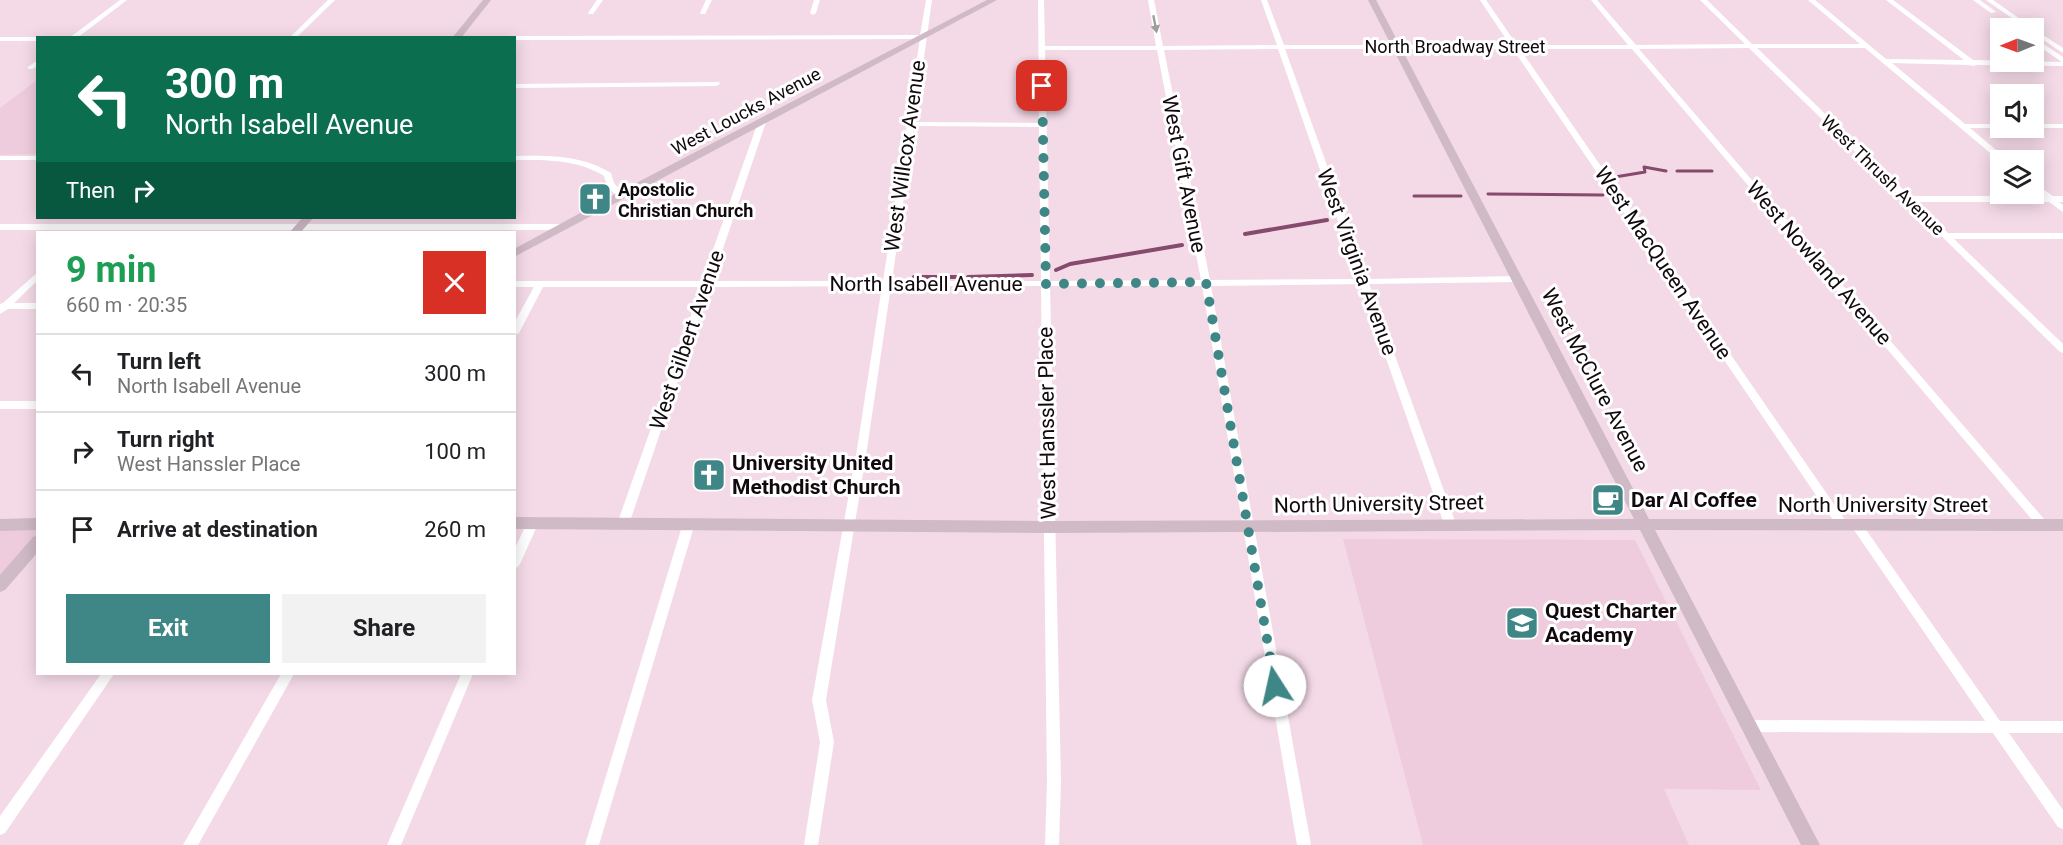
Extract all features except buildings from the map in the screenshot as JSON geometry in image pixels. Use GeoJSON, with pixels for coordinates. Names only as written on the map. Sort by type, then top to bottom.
{"type":"FeatureCollection","features":[{"type":"Feature","properties":{"kind":"street"},"geometry":{"type":"LineString","coordinates":[[75,36],[124,0]]}},
{"type":"Feature","properties":{"kind":"street"},"geometry":{"type":"LineString","coordinates":[[294,36],[332,0]]}},
{"type":"Feature","properties":{"kind":"street"},"geometry":{"type":"LineString","coordinates":[[458,36],[487,0]]}},
{"type":"Feature","properties":{"kind":"street"},"geometry":{"type":"LineString","coordinates":[[591,13],[600,0]]}},
{"type":"Feature","properties":{"kind":"street"},"geometry":{"type":"LineString","coordinates":[[703,13],[709,0]]}},
{"type":"Feature","properties":{"kind":"street"},"geometry":{"type":"LineString","coordinates":[[813,13],[817,0]]}},
{"type":"Feature","properties":{"kind":"street","name":"West Willcox Avenue"},"geometry":{"type":"LineString","coordinates":[[812,845],[827,742],[819,700],[887,284],[929,0]]}},
{"type":"Feature","properties":{"kind":"street","name":"West Loucks Avenue"},"geometry":{"type":"LineString","coordinates":[[516,253],[621,195],[993,0]]}},
{"type":"Feature","properties":{"kind":"street","name":"West Hanssler Place"},"geometry":{"type":"LineString","coordinates":[[1041,0],[1054,782],[1052,845]]}},
{"type":"Feature","properties":{"kind":"street","name":"West Gift Avenue"},"geometry":{"type":"LineString","coordinates":[[1151,0],[1206,282],[1246,527],[1304,845]]}},
{"type":"Feature","properties":{"kind":"street","name":"West Virginia Avenue"},"geometry":{"type":"LineString","coordinates":[[1264,0],[1450,524]]}},
{"type":"Feature","properties":{"kind":"street","name":"West McClure Avenue"},"geometry":{"type":"LineString","coordinates":[[1372,0],[1811,845]]}},
{"type":"Feature","properties":{"kind":"street","name":"West MacQueen Avenue"},"geometry":{"type":"LineString","coordinates":[[1483,0],[1850,526],[2063,822]]}},
{"type":"Feature","properties":{"kind":"street","name":"West Nowland Avenue"},"geometry":{"type":"LineString","coordinates":[[1594,0],[2044,526]]}},
{"type":"Feature","properties":{"kind":"street","name":"West Thrush Avenue"},"geometry":{"type":"LineString","coordinates":[[1703,0],[2063,350]]}},
{"type":"Feature","properties":{"kind":"street"},"geometry":{"type":"LineString","coordinates":[[1811,0],[1992,150]]}},
{"type":"Feature","properties":{"kind":"street"},"geometry":{"type":"LineString","coordinates":[[1889,0],[1973,64]]}},
{"type":"Feature","properties":{"kind":"street"},"geometry":{"type":"LineString","coordinates":[[1976,0],[2002,18]]}},
{"type":"Feature","properties":{"kind":"street"},"geometry":{"type":"LineString","coordinates":[[1989,0],[2015,18]]}},
{"type":"Feature","properties":{"kind":"street"},"geometry":{"type":"LineString","coordinates":[[516,38],[922,37]]}},
{"type":"Feature","properties":{"kind":"street"},"geometry":{"type":"LineString","coordinates":[[2044,38],[2063,51]]}},
{"type":"Feature","properties":{"kind":"street"},"geometry":{"type":"LineString","coordinates":[[0,39],[36,39]]}},
{"type":"Feature","properties":{"kind":"street","name":"North Broadway Street"},"geometry":{"type":"LineString","coordinates":[[1043,48],[1867,46]]}},
{"type":"Feature","properties":{"kind":"street"},"geometry":{"type":"LineString","coordinates":[[2044,48],[2063,62]]}},
{"type":"Feature","properties":{"kind":"street"},"geometry":{"type":"LineString","coordinates":[[1884,61],[1973,64],[2063,62]]}},
{"type":"Feature","properties":{"kind":"street"},"geometry":{"type":"LineString","coordinates":[[30,68],[36,64]]}},
{"type":"Feature","properties":{"kind":"street"},"geometry":{"type":"LineString","coordinates":[[516,86],[716,84]]}},
{"type":"Feature","properties":{"kind":"street","name":"West Gilbert Avenue"},"geometry":{"type":"LineString","coordinates":[[623,524],[762,122]]}},
{"type":"Feature","properties":{"kind":"street"},"geometry":{"type":"LineString","coordinates":[[910,124],[1042,125]]}},
{"type":"Feature","properties":{"kind":"street"},"geometry":{"type":"LineString","coordinates":[[1962,126],[1990,126]]}},
{"type":"Feature","properties":{"kind":"street"},"geometry":{"type":"LineString","coordinates":[[2044,126],[2063,126]]}},
{"type":"Feature","properties":{"kind":"street"},"geometry":{"type":"LineString","coordinates":[[0,158],[36,158]]}},
{"type":"Feature","properties":{"kind":"street"},"geometry":{"type":"LineString","coordinates":[[516,158],[560,160],[589,166],[608,175],[610,184],[621,195]]}},
{"type":"Feature","properties":{"kind":"street"},"geometry":{"type":"LineString","coordinates":[[2044,194],[2063,209]]}},
{"type":"Feature","properties":{"kind":"street"},"geometry":{"type":"LineString","coordinates":[[1908,199],[2063,199]]}},
{"type":"Feature","properties":{"kind":"street"},"geometry":{"type":"LineString","coordinates":[[86,230],[98,219]]}},
{"type":"Feature","properties":{"kind":"street"},"geometry":{"type":"LineString","coordinates":[[0,227],[86,230],[301,225],[562,227]]}},
{"type":"Feature","properties":{"kind":"street"},"geometry":{"type":"LineString","coordinates":[[1946,236],[2063,236]]}},
{"type":"Feature","properties":{"kind":"street"},"geometry":{"type":"LineString","coordinates":[[2,308],[36,277]]}},
{"type":"Feature","properties":{"kind":"street","name":"North Isabell Avenue"},"geometry":{"type":"LineString","coordinates":[[516,284],[1046,284],[1517,279]]}},
{"type":"Feature","properties":{"kind":"street"},"geometry":{"type":"LineString","coordinates":[[516,329],[540,284]]}},
{"type":"Feature","properties":{"kind":"street"},"geometry":{"type":"LineString","coordinates":[[2,308],[36,306]]}},
{"type":"Feature","properties":{"kind":"street"},"geometry":{"type":"LineString","coordinates":[[0,405],[36,405]]}},
{"type":"Feature","properties":{"kind":"street"},"geometry":{"type":"LineString","coordinates":[[592,845],[689,523]]}},
{"type":"Feature","properties":{"kind":"street","name":"North University Street"},"geometry":{"type":"LineString","coordinates":[[516,524],[689,523],[1048,527],[1450,524],[2063,525]]}},
{"type":"Feature","properties":{"kind":"street"},"geometry":{"type":"LineString","coordinates":[[0,525],[36,524]]}},
{"type":"Feature","properties":{"kind":"street"},"geometry":{"type":"LineString","coordinates":[[516,560],[532,524]]}},
{"type":"Feature","properties":{"kind":"street"},"geometry":{"type":"LineString","coordinates":[[0,586],[36,543]]}},
{"type":"Feature","properties":{"kind":"street"},"geometry":{"type":"LineString","coordinates":[[0,828],[107,675]]}},
{"type":"Feature","properties":{"kind":"street"},"geometry":{"type":"LineString","coordinates":[[190,845],[287,675]]}},
{"type":"Feature","properties":{"kind":"street"},"geometry":{"type":"LineString","coordinates":[[394,845],[467,675]]}},
{"type":"Feature","properties":{"kind":"street"},"geometry":{"type":"LineString","coordinates":[[1749,726],[2063,727]]}},
{"type":"Feature","properties":{"kind":"shaded area"},"geometry":{"type":"Polygon","coordinates":[[[36,81],[36,154],[0,155],[0,108],[36,81]]]}},
{"type":"Feature","properties":{"kind":"shaded area"},"geometry":{"type":"Polygon","coordinates":[[[0,530],[36,530],[36,538],[0,582],[0,530]]]}},
{"type":"Feature","properties":{"kind":"shaded area","name":"Quest Charter Academy"},"geometry":{"type":"Polygon","coordinates":[[[1343,539],[1635,540],[1761,790],[1664,789],[1689,845],[1423,845],[1343,539]]]}},
{"type":"Feature","properties":{"kind":"waterway"},"geometry":{"type":"LineString","coordinates":[[1615,177],[1645,172],[1644,167],[1666,171]]}},
{"type":"Feature","properties":{"kind":"waterway"},"geometry":{"type":"LineString","coordinates":[[1677,171],[1712,171]]}},
{"type":"Feature","properties":{"kind":"waterway"},"geometry":{"type":"LineString","coordinates":[[1488,194],[1603,195]]}},
{"type":"Feature","properties":{"kind":"waterway"},"geometry":{"type":"LineString","coordinates":[[1414,196],[1461,196]]}},
{"type":"Feature","properties":{"kind":"waterway"},"geometry":{"type":"LineString","coordinates":[[1245,234],[1327,220]]}},
{"type":"Feature","properties":{"kind":"waterway"},"geometry":{"type":"LineString","coordinates":[[1056,270],[1070,264],[1182,245]]}},
{"type":"Feature","properties":{"kind":"waterway"},"geometry":{"type":"LineString","coordinates":[[968,277],[1032,275]]}},
{"type":"Feature","properties":{"kind":"waterway"},"geometry":{"type":"LineString","coordinates":[[914,277],[957,277]]}},
{"type":"Feature","properties":{"kind":"place","name":"Apostolic Christian Church"},"geometry":{"type":"Point","coordinates":[595,199]}},
{"type":"Feature","properties":{"kind":"place","name":"University United Methodist Church"},"geometry":{"type":"Point","coordinates":[709,475]}},
{"type":"Feature","properties":{"kind":"place","name":"Dar Al Coffee"},"geometry":{"type":"Point","coordinates":[1608,500]}},
{"type":"Feature","properties":{"kind":"place","name":"Quest Charter Academy"},"geometry":{"type":"Point","coordinates":[1522,623]}},
{"type":"Feature","properties":{"kind":"route"},"geometry":{"type":"LineString","coordinates":[[1042,86],[1046,284],[1206,282],[1246,527],[1275,686]]}}]}
